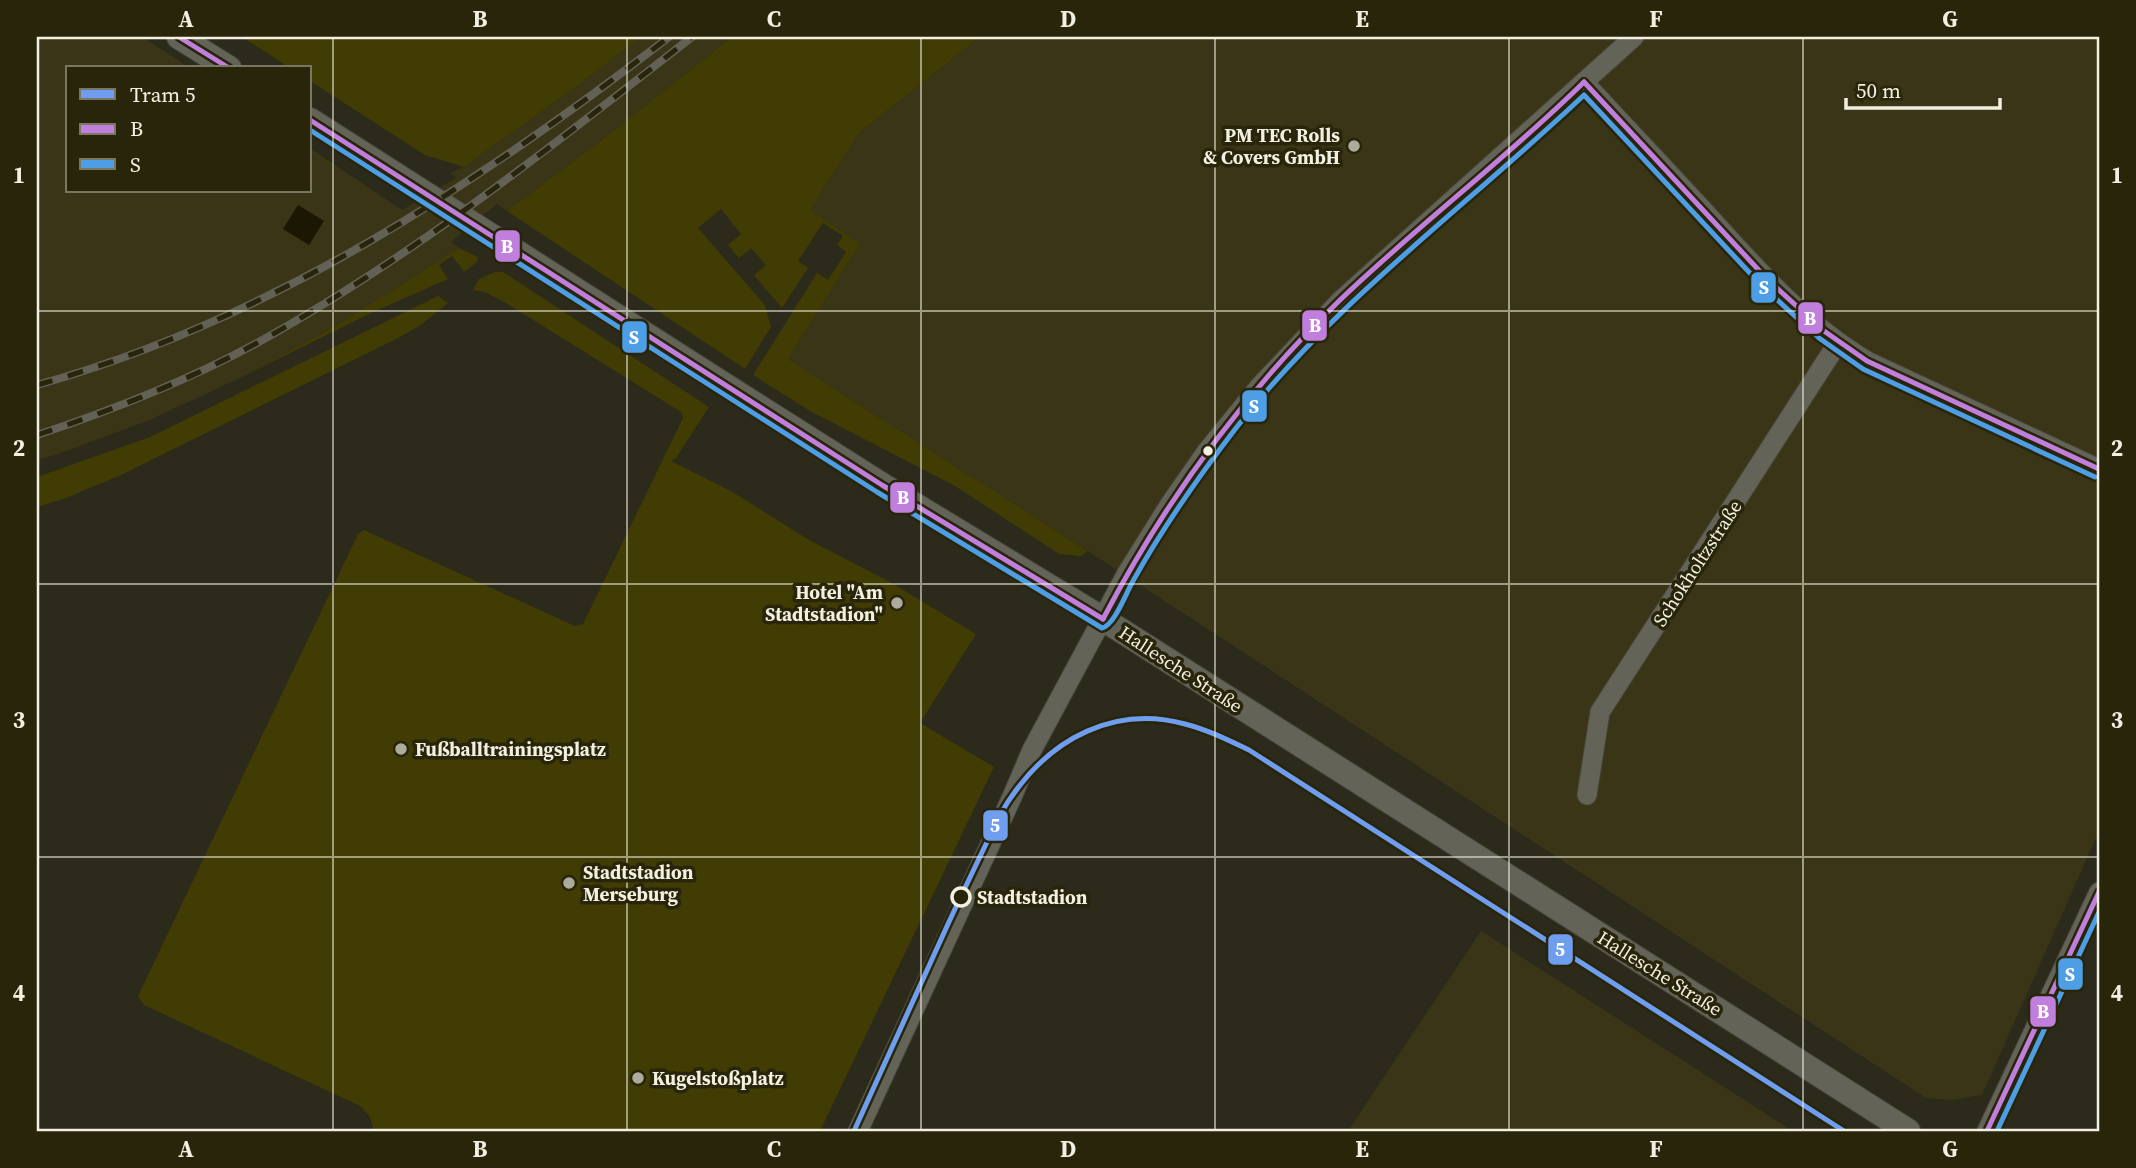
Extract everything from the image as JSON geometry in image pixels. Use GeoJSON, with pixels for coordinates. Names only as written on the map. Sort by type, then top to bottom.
{"type":"FeatureCollection","features":[{"type":"Feature","properties":{"kind":"street"},"geometry":{"type":"LineString","coordinates":[[179,37],[226,66]]}},
{"type":"Feature","properties":{"kind":"street"},"geometry":{"type":"LineString","coordinates":[[858,1131],[1032,750],[1116,592],[1170,504],[1207,451],[1259,387],[1341,300],[1634,37]]}},
{"type":"Feature","properties":{"kind":"street"},"geometry":{"type":"LineString","coordinates":[[1584,82],[1750,262],[1803,316],[1837,344],[1867,361],[2099,469]]}},
{"type":"Feature","properties":{"kind":"street","name":"Hallesche Straße"},"geometry":{"type":"LineString","coordinates":[[312,121],[859,471],[1103,619],[1908,1131]]}},
{"type":"Feature","properties":{"kind":"street","name":"Schokholtzstraße"},"geometry":{"type":"LineString","coordinates":[[1587,795],[1600,712],[1837,344]]}},
{"type":"Feature","properties":{"kind":"street"},"geometry":{"type":"LineString","coordinates":[[1987,1131],[2099,892]]}},
{"type":"Feature","properties":{"kind":"shaded area"},"geometry":{"type":"Polygon","coordinates":[[[37,37],[143,37],[187,66],[66,66],[66,192],[312,192],[312,149],[402,210],[456,178],[450,173],[464,167],[642,37],[732,37],[507,211],[497,204],[451,242],[459,248],[335,326],[246,375],[150,420],[37,460],[37,37]]]}},
{"type":"Feature","properties":{"kind":"shaded area"},"geometry":{"type":"Polygon","coordinates":[[[242,37],[642,37],[464,167],[425,155],[312,82],[312,66],[287,66],[242,37]]]}},
{"type":"Feature","properties":{"kind":"shaded area"},"geometry":{"type":"Polygon","coordinates":[[[732,37],[980,37],[859,133],[810,210],[860,244],[788,359],[1088,551],[1081,556],[1059,554],[955,486],[810,411],[753,375],[817,273],[828,280],[846,252],[837,245],[843,236],[823,223],[798,261],[808,268],[782,308],[754,275],[766,265],[751,248],[739,258],[728,245],[741,234],[721,209],[698,228],[765,305],[771,327],[745,369],[507,211],[732,37]]]}},
{"type":"Feature","properties":{"kind":"shaded area"},"geometry":{"type":"Polygon","coordinates":[[[980,37],[2099,37],[2099,831],[1982,1095],[1951,1100],[1926,1098],[1088,551],[788,359],[860,244],[809,211],[859,133],[980,37]]]}},
{"type":"Feature","properties":{"kind":"shaded area"},"geometry":{"type":"Polygon","coordinates":[[[298,205],[324,221],[309,245],[283,229],[298,205]]]}},
{"type":"Feature","properties":{"kind":"shaded area"},"geometry":{"type":"Polygon","coordinates":[[[459,248],[478,257],[477,262],[464,272],[452,256],[439,265],[448,279],[371,313],[246,375],[335,326],[459,248]]]}},
{"type":"Feature","properties":{"kind":"shaded area","name":"Stadtstadion Merseburg"},"geometry":{"type":"Polygon","coordinates":[[[495,272],[503,272],[709,407],[676,458],[671,461],[731,491],[809,540],[890,582],[976,634],[920,723],[994,767],[820,1131],[374,1131],[370,1117],[360,1106],[144,1005],[138,996],[358,534],[364,530],[575,626],[583,624],[683,418],[681,412],[506,303],[485,292],[473,290],[479,279],[495,272]]]}},
{"type":"Feature","properties":{"kind":"shaded area"},"geometry":{"type":"Polygon","coordinates":[[[438,296],[448,303],[421,325],[398,338],[121,475],[37,507],[37,477],[150,437],[438,296]]]}},
{"type":"Feature","properties":{"kind":"shaded area"},"geometry":{"type":"Polygon","coordinates":[[[1481,931],[1793,1131],[1348,1131],[1481,931]]]}},
{"type":"Feature","properties":{"kind":"railway"},"geometry":{"type":"LineString","coordinates":[[37,385],[124,357],[208,324],[369,242],[447,195],[523,144],[669,37]]}},
{"type":"Feature","properties":{"kind":"railway"},"geometry":{"type":"LineString","coordinates":[[37,435],[177,382],[231,357],[315,310],[481,199],[692,37]]}},
{"type":"Feature","properties":{"kind":"tram line","name":"5"},"geometry":{"type":"LineString","coordinates":[[854,1131],[1008,801],[1028,775],[1066,743],[1087,731],[1134,719],[1159,719],[1185,724],[1249,750],[1844,1131]]}},
{"type":"Feature","properties":{"kind":"transit line","name":"B"},"geometry":{"type":"LineString","coordinates":[[179,37],[226,66]]}},
{"type":"Feature","properties":{"kind":"transit line","name":"B"},"geometry":{"type":"LineString","coordinates":[[1584,82],[1767,279],[1824,331],[1867,361],[2099,469]]}},
{"type":"Feature","properties":{"kind":"transit line","name":"B"},"geometry":{"type":"LineString","coordinates":[[1103,619],[1127,575],[1180,491],[1238,411],[1270,373],[1369,273],[1584,82]]}},
{"type":"Feature","properties":{"kind":"transit line","name":"S"},"geometry":{"type":"LineString","coordinates":[[312,131],[877,492],[1102,628],[1111,622],[1145,561],[1195,483],[1275,381],[1359,296],[1584,95],[1761,285],[1819,338],[1863,369],[2095,477]]}},
{"type":"Feature","properties":{"kind":"transit line","name":"B"},"geometry":{"type":"LineString","coordinates":[[312,121],[882,485],[1103,619]]}},
{"type":"Feature","properties":{"kind":"transit line","name":"B"},"geometry":{"type":"LineString","coordinates":[[1987,1131],[2099,892]]}},
{"type":"Feature","properties":{"kind":"transit line","name":"S"},"geometry":{"type":"LineString","coordinates":[[1997,1131],[2099,912]]}},
{"type":"Feature","properties":{"kind":"place","name":"PM TEC Rolls & Covers GmbH"},"geometry":{"type":"Point","coordinates":[1354,146]}},
{"type":"Feature","properties":{"kind":"place","name":"Hotel \"Am Stadtstadion\""},"geometry":{"type":"Point","coordinates":[897,603]}},
{"type":"Feature","properties":{"kind":"place","name":"Fußballtrainingsplatz"},"geometry":{"type":"Point","coordinates":[401,749]}},
{"type":"Feature","properties":{"kind":"place","name":"Stadtstadion Merseburg"},"geometry":{"type":"Point","coordinates":[569,883]}},
{"type":"Feature","properties":{"kind":"place","name":"Stadtstadion"},"geometry":{"type":"Point","coordinates":[961,897]}},
{"type":"Feature","properties":{"kind":"place","name":"Kugelstoßplatz"},"geometry":{"type":"Point","coordinates":[638,1078]}}]}
